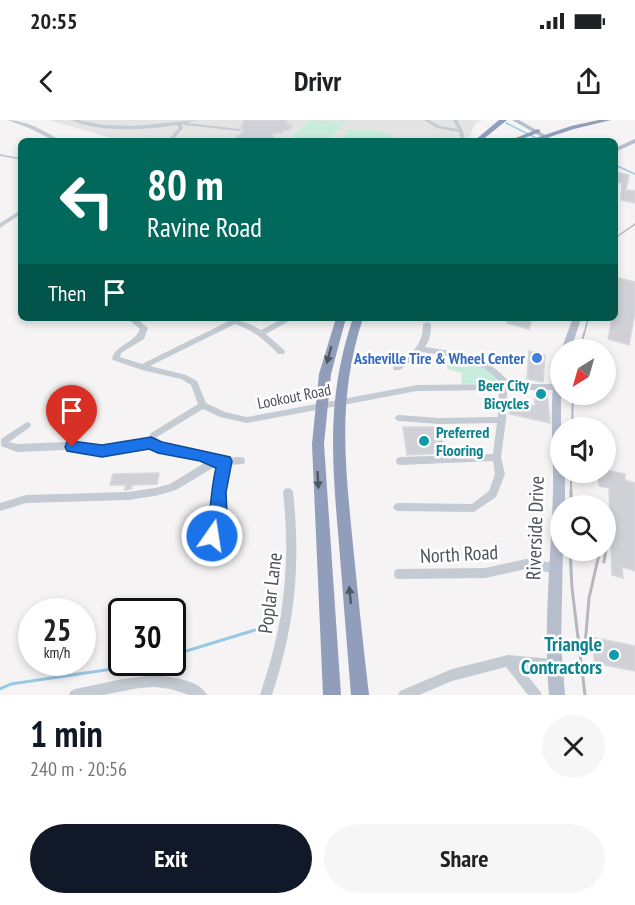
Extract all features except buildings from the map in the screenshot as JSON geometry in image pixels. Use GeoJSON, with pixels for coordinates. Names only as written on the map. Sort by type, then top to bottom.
{"type":"FeatureCollection","features":[{"type":"Feature","properties":{"kind":"highway"},"geometry":{"type":"LineString","coordinates":[[518,138],[581,120]]}},
{"type":"Feature","properties":{"kind":"highway"},"geometry":{"type":"LineString","coordinates":[[538,138],[608,120]]}},
{"type":"Feature","properties":{"kind":"highway"},"geometry":{"type":"LineString","coordinates":[[481,138],[501,121]]}},
{"type":"Feature","properties":{"kind":"highway"},"geometry":{"type":"LineString","coordinates":[[332,695],[318,468],[321,392],[329,355],[340,321]]}},
{"type":"Feature","properties":{"kind":"highway"},"geometry":{"type":"LineString","coordinates":[[357,321],[345,359],[340,386],[338,467],[360,695]]}},
{"type":"Feature","properties":{"kind":"main road"},"geometry":{"type":"LineString","coordinates":[[515,120],[548,138]]}},
{"type":"Feature","properties":{"kind":"main road"},"geometry":{"type":"LineString","coordinates":[[618,149],[635,141]]}},
{"type":"Feature","properties":{"kind":"main road"},"geometry":{"type":"LineString","coordinates":[[570,339],[577,321]]}},
{"type":"Feature","properties":{"kind":"main road","name":"Riverside Drive"},"geometry":{"type":"LineString","coordinates":[[557,405],[559,488],[552,637],[557,695]]}},
{"type":"Feature","properties":{"kind":"street"},"geometry":{"type":"LineString","coordinates":[[9,120],[31,127],[53,138]]}},
{"type":"Feature","properties":{"kind":"street"},"geometry":{"type":"LineString","coordinates":[[74,120],[105,127],[182,124],[240,130]]}},
{"type":"Feature","properties":{"kind":"street"},"geometry":{"type":"LineString","coordinates":[[172,138],[182,124],[194,120]]}},
{"type":"Feature","properties":{"kind":"street"},"geometry":{"type":"LineString","coordinates":[[426,120],[439,127],[461,131]]}},
{"type":"Feature","properties":{"kind":"street"},"geometry":{"type":"LineString","coordinates":[[455,120],[462,138]]}},
{"type":"Feature","properties":{"kind":"street"},"geometry":{"type":"LineString","coordinates":[[0,155],[18,158]]}},
{"type":"Feature","properties":{"kind":"street"},"geometry":{"type":"LineString","coordinates":[[0,226],[18,214]]}},
{"type":"Feature","properties":{"kind":"street"},"geometry":{"type":"LineString","coordinates":[[135,321],[144,328],[141,337],[118,352],[116,358],[183,377],[194,383],[204,405],[154,435],[151,442]]}},
{"type":"Feature","properties":{"kind":"street"},"geometry":{"type":"LineString","coordinates":[[261,333],[284,321]]}},
{"type":"Feature","properties":{"kind":"street"},"geometry":{"type":"LineString","coordinates":[[142,367],[234,322],[261,333],[271,340],[281,352]]}},
{"type":"Feature","properties":{"kind":"street"},"geometry":{"type":"LineString","coordinates":[[397,368],[421,349],[427,339],[427,324]]}},
{"type":"Feature","properties":{"kind":"street"},"geometry":{"type":"LineString","coordinates":[[398,507],[474,508],[493,494],[500,474],[497,457],[506,387],[492,367],[481,361],[421,349]]}},
{"type":"Feature","properties":{"kind":"street","name":"Lookout Road"},"geometry":{"type":"LineString","coordinates":[[204,405],[214,412],[247,420],[417,387],[550,387]]}},
{"type":"Feature","properties":{"kind":"street"},"geometry":{"type":"LineString","coordinates":[[399,418],[439,421],[502,420]]}},
{"type":"Feature","properties":{"kind":"street"},"geometry":{"type":"LineString","coordinates":[[27,425],[8,436],[4,444],[17,448],[66,446],[102,451],[151,442],[158,447],[204,456],[219,462],[241,461]]}},
{"type":"Feature","properties":{"kind":"street"},"geometry":{"type":"LineString","coordinates":[[400,460],[497,457]]}},
{"type":"Feature","properties":{"kind":"street"},"geometry":{"type":"LineString","coordinates":[[0,507],[26,499],[128,496],[155,492],[173,487],[219,462]]}},
{"type":"Feature","properties":{"kind":"street"},"geometry":{"type":"LineString","coordinates":[[212,536],[219,515],[219,462]]}},
{"type":"Feature","properties":{"kind":"street","name":"Poplar Lane"},"geometry":{"type":"LineString","coordinates":[[266,695],[279,658],[289,608],[294,537],[288,492]]}},
{"type":"Feature","properties":{"kind":"street","name":"North Road"},"geometry":{"type":"LineString","coordinates":[[399,574],[485,573],[526,564],[555,568]]}},
{"type":"Feature","properties":{"kind":"street"},"geometry":{"type":"LineString","coordinates":[[508,661],[536,695]]}},
{"type":"Feature","properties":{"kind":"street"},"geometry":{"type":"LineString","coordinates":[[404,695],[452,675],[508,661],[553,665]]}},
{"type":"Feature","properties":{"kind":"street"},"geometry":{"type":"LineString","coordinates":[[75,695],[121,684],[170,682],[191,688],[201,695]]}},
{"type":"Feature","properties":{"kind":"shaded area"},"geometry":{"type":"Polygon","coordinates":[[[49,120],[482,120],[475,124],[469,138],[112,138],[49,120]]]}},
{"type":"Feature","properties":{"kind":"green space"},"geometry":{"type":"Polygon","coordinates":[[[311,120],[340,122],[337,126],[342,120],[346,121],[330,138],[291,137],[311,120]]]}},
{"type":"Feature","properties":{"kind":"green space"},"geometry":{"type":"Polygon","coordinates":[[[348,130],[368,130],[395,138],[342,138],[348,130]]]}},
{"type":"Feature","properties":{"kind":"green space"},"geometry":{"type":"Polygon","coordinates":[[[449,358],[489,369],[499,383],[461,384],[462,373],[447,369],[449,358]]]}},
{"type":"Feature","properties":{"kind":"waterway"},"geometry":{"type":"LineString","coordinates":[[506,123],[536,138]]}},
{"type":"Feature","properties":{"kind":"waterway"},"geometry":{"type":"LineString","coordinates":[[618,166],[635,174]]}},
{"type":"Feature","properties":{"kind":"waterway"},"geometry":{"type":"LineString","coordinates":[[186,651],[255,630]]}},
{"type":"Feature","properties":{"kind":"waterway"},"geometry":{"type":"LineString","coordinates":[[0,689],[11,684],[108,670]]}},
{"type":"Feature","properties":{"kind":"railway"},"geometry":{"type":"LineString","coordinates":[[618,236],[635,224]]}},
{"type":"Feature","properties":{"kind":"railway"},"geometry":{"type":"LineString","coordinates":[[584,335],[587,321]]}},
{"type":"Feature","properties":{"kind":"railway"},"geometry":{"type":"LineString","coordinates":[[583,339],[584,333]]}},
{"type":"Feature","properties":{"kind":"railway"},"geometry":{"type":"LineString","coordinates":[[572,417],[573,405]]}},
{"type":"Feature","properties":{"kind":"railway"},"geometry":{"type":"LineString","coordinates":[[571,483],[571,495]]}},
{"type":"Feature","properties":{"kind":"railway"},"geometry":{"type":"LineString","coordinates":[[571,561],[585,695]]}},
{"type":"Feature","properties":{"kind":"railway"},"geometry":{"type":"LineString","coordinates":[[585,645],[589,598],[597,561]]}},
{"type":"Feature","properties":{"kind":"place","name":"Asheville Tire & Wheel Center"},"geometry":{"type":"Point","coordinates":[537,358]}},
{"type":"Feature","properties":{"kind":"place","name":"Beer City Bicycles"},"geometry":{"type":"Point","coordinates":[541,394]}},
{"type":"Feature","properties":{"kind":"place","name":"Preferred Flooring"},"geometry":{"type":"Point","coordinates":[424,441]}},
{"type":"Feature","properties":{"kind":"place","name":"Triangle Contractors"},"geometry":{"type":"Point","coordinates":[614,655]}},
{"type":"Feature","properties":{"kind":"route"},"geometry":{"type":"LineString","coordinates":[[72,447],[102,451],[137,447],[151,442],[152,445],[158,447],[204,456],[214,462],[224,461],[218,492],[219,515],[212,536]]}}]}
